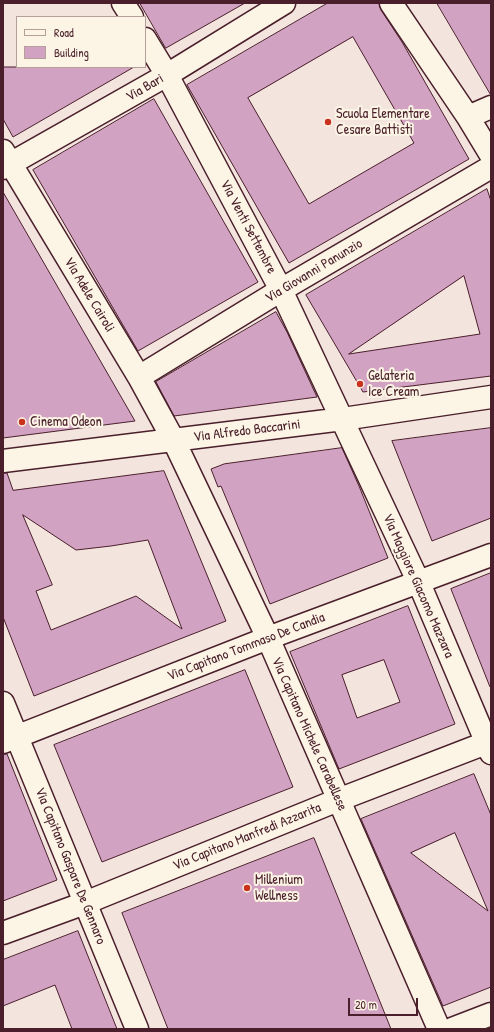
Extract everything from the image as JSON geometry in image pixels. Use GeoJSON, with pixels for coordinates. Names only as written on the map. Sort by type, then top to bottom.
{"type":"FeatureCollection","features":[{"type":"Feature","properties":{"kind":"street"},"geometry":{"type":"LineString","coordinates":[[123,3],[131,16]]}},
{"type":"Feature","properties":{"kind":"street","name":"Via Bari"},"geometry":{"type":"LineString","coordinates":[[6,161],[167,75],[284,3]]}},
{"type":"Feature","properties":{"kind":"street"},"geometry":{"type":"LineString","coordinates":[[391,3],[468,117],[491,155]]}},
{"type":"Feature","properties":{"kind":"street","name":"Via Venti Settembre"},"geometry":{"type":"LineString","coordinates":[[146,41],[167,75],[281,290],[343,419]]}},
{"type":"Feature","properties":{"kind":"street"},"geometry":{"type":"LineString","coordinates":[[468,117],[491,107]]}},
{"type":"Feature","properties":{"kind":"street","name":"Via Adele Cairoli"},"geometry":{"type":"LineString","coordinates":[[6,161],[139,378],[174,441]]}},
{"type":"Feature","properties":{"kind":"street","name":"Via Giovanni Panunzio"},"geometry":{"type":"LineString","coordinates":[[139,378],[281,290],[491,167]]}},
{"type":"Feature","properties":{"kind":"street","name":"Via Alfredo Baccarini"},"geometry":{"type":"LineString","coordinates":[[3,461],[343,419],[491,397]]}},
{"type":"Feature","properties":{"kind":"street","name":"Via Maggiore Giacomo Mazzara"},"geometry":{"type":"LineString","coordinates":[[343,419],[419,583],[490,746]]}},
{"type":"Feature","properties":{"kind":"street","name":"Via Capitano Michele Carabellese"},"geometry":{"type":"LineString","coordinates":[[174,441],[268,638],[438,1029]]}},
{"type":"Feature","properties":{"kind":"street","name":"Via Capitano Tommaso De Candia"},"geometry":{"type":"LineString","coordinates":[[10,739],[268,638],[491,555]]}},
{"type":"Feature","properties":{"kind":"street","name":"Via Capitano Gaspare De Gennaro"},"geometry":{"type":"LineString","coordinates":[[3,703],[10,739],[85,904],[137,1029]]}},
{"type":"Feature","properties":{"kind":"street","name":"Via Capitano Manfredi Azzarita"},"geometry":{"type":"LineString","coordinates":[[3,933],[85,904],[338,800],[490,746]]}},
{"type":"Feature","properties":{"kind":"street"},"geometry":{"type":"LineString","coordinates":[[452,1029],[491,1014]]}},
{"type":"Feature","properties":{"kind":"building"},"geometry":{"type":"Polygon","coordinates":[[[140,3],[245,3],[166,48],[140,3]]]}},
{"type":"Feature","properties":{"kind":"building","name":"Scuola Elementare Cesare Battisti"},"geometry":{"type":"Polygon","coordinates":[[[328,3],[379,3],[381,10],[402,42],[469,159],[289,263],[187,85],[328,3]],[[353,37],[248,98],[309,204],[414,143],[353,37]]]}},
{"type":"Feature","properties":{"kind":"building"},"geometry":{"type":"Polygon","coordinates":[[[437,3],[491,3],[491,95],[437,3]]]}},
{"type":"Feature","properties":{"kind":"building"},"geometry":{"type":"Polygon","coordinates":[[[3,67],[132,68],[13,137],[3,119],[3,67]]]}},
{"type":"Feature","properties":{"kind":"building"},"geometry":{"type":"Polygon","coordinates":[[[154,99],[258,282],[138,351],[33,170],[154,99]]]}},
{"type":"Feature","properties":{"kind":"building"},"geometry":{"type":"Polygon","coordinates":[[[487,189],[491,201],[491,376],[363,392],[306,295],[487,189]],[[464,276],[349,354],[480,334],[464,276]]]}},
{"type":"Feature","properties":{"kind":"building"},"geometry":{"type":"Polygon","coordinates":[[[3,192],[135,421],[3,438],[3,192]]]}},
{"type":"Feature","properties":{"kind":"building"},"geometry":{"type":"Polygon","coordinates":[[[276,312],[287,332],[317,397],[174,416],[156,382],[276,312]]]}},
{"type":"Feature","properties":{"kind":"building"},"geometry":{"type":"Polygon","coordinates":[[[491,428],[491,518],[432,541],[392,441],[491,428]]]}},
{"type":"Feature","properties":{"kind":"building"},"geometry":{"type":"Polygon","coordinates":[[[342,448],[388,558],[270,604],[221,486],[218,487],[211,469],[224,464],[342,448]]]}},
{"type":"Feature","properties":{"kind":"building"},"geometry":{"type":"Polygon","coordinates":[[[164,471],[226,621],[34,696],[3,617],[3,473],[7,473],[13,490],[164,471]],[[23,515],[52,585],[36,591],[51,630],[136,596],[182,629],[148,540],[76,550],[23,515]]]}},
{"type":"Feature","properties":{"kind":"building"},"geometry":{"type":"Polygon","coordinates":[[[491,573],[491,686],[490,687],[451,589],[491,573]]]}},
{"type":"Feature","properties":{"kind":"building"},"geometry":{"type":"Polygon","coordinates":[[[408,606],[455,724],[339,769],[290,652],[408,606]],[[384,660],[342,675],[357,718],[400,702],[384,660]]]}},
{"type":"Feature","properties":{"kind":"building"},"geometry":{"type":"Polygon","coordinates":[[[245,670],[293,787],[102,862],[54,745],[245,670]]]}},
{"type":"Feature","properties":{"kind":"building"},"geometry":{"type":"Polygon","coordinates":[[[3,754],[7,754],[57,880],[3,901],[3,754]]]}},
{"type":"Feature","properties":{"kind":"building"},"geometry":{"type":"Polygon","coordinates":[[[474,774],[491,815],[491,987],[443,1006],[361,819],[474,774]],[[455,833],[411,853],[488,911],[455,833]]]}},
{"type":"Feature","properties":{"kind":"building"},"geometry":{"type":"Polygon","coordinates":[[[314,838],[391,1029],[168,1029],[122,913],[314,838]]]}},
{"type":"Feature","properties":{"kind":"building"},"geometry":{"type":"Polygon","coordinates":[[[78,931],[117,1029],[72,1029],[55,985],[3,1006],[3,960],[78,931]]]}},
{"type":"Feature","properties":{"kind":"place","name":"Scuola Elementare Cesare Battisti"},"geometry":{"type":"Point","coordinates":[328,122]}},
{"type":"Feature","properties":{"kind":"place","name":"Gelateria Ice Cream"},"geometry":{"type":"Point","coordinates":[360,384]}},
{"type":"Feature","properties":{"kind":"place","name":"Cinema Odeon"},"geometry":{"type":"Point","coordinates":[22,422]}},
{"type":"Feature","properties":{"kind":"place","name":"Millenium Wellness"},"geometry":{"type":"Point","coordinates":[247,888]}}]}
